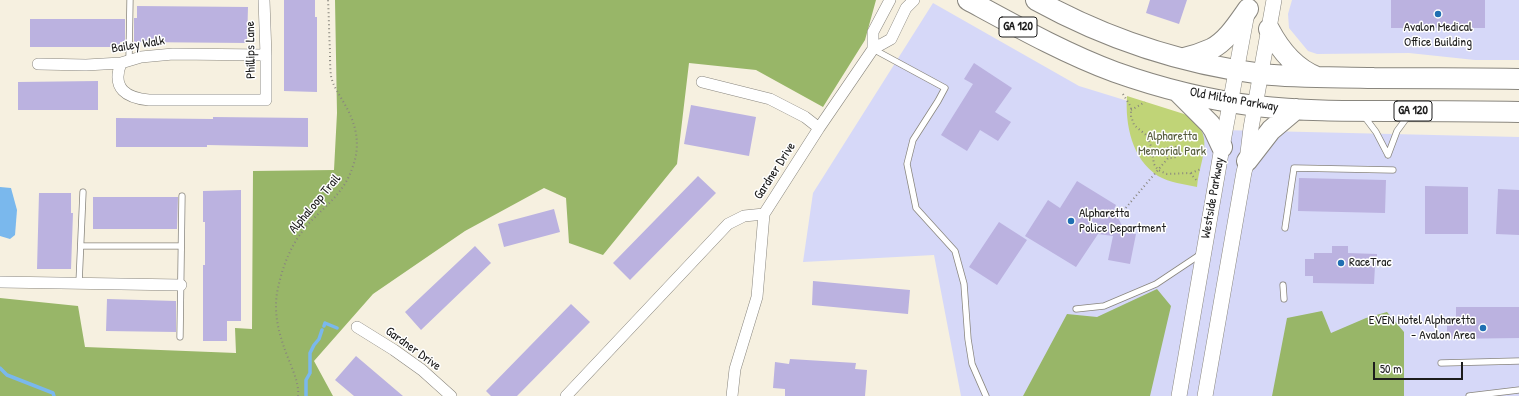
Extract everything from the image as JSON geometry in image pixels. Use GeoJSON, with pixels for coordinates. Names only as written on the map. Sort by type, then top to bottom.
{"type":"FeatureCollection","features":[{"type":"Feature","properties":{"kind":"highway","name":"Old Milton Parkway"},"geometry":{"type":"LineString","coordinates":[[968,0],[1036,37],[1090,62],[1137,79],[1175,90],[1230,102],[1255,106],[1296,109],[1513,114]]}},
{"type":"Feature","properties":{"kind":"highway","name":"GA 120"},"geometry":{"type":"LineString","coordinates":[[1036,0],[1052,5],[1109,34],[1161,53],[1236,70],[1261,74],[1318,77],[1519,79]]}},
{"type":"Feature","properties":{"kind":"highway"},"geometry":{"type":"LineString","coordinates":[[1184,58],[1212,49],[1222,42],[1236,26],[1249,4]]}},
{"type":"Feature","properties":{"kind":"highway"},"geometry":{"type":"LineString","coordinates":[[1269,29],[1278,45],[1290,59],[1305,71],[1318,77]]}},
{"type":"Feature","properties":{"kind":"highway"},"geometry":{"type":"LineString","coordinates":[[1175,90],[1210,124],[1222,147]]}},
{"type":"Feature","properties":{"kind":"highway"},"geometry":{"type":"LineString","coordinates":[[1247,161],[1271,130],[1296,109]]}},
{"type":"Feature","properties":{"kind":"main road","name":"Westside Parkway"},"geometry":{"type":"LineString","coordinates":[[1205,396],[1274,0]]}},
{"type":"Feature","properties":{"kind":"main road","name":"Westside Parkway"},"geometry":{"type":"LineString","coordinates":[[1180,396],[1203,252],[1249,4]]}},
{"type":"Feature","properties":{"kind":"street","name":"Phillips Lane"},"geometry":{"type":"LineString","coordinates":[[125,62],[118,71],[118,81],[128,96],[138,100],[266,100],[264,0]]}},
{"type":"Feature","properties":{"kind":"street"},"geometry":{"type":"LineString","coordinates":[[873,49],[873,32],[890,0]]}},
{"type":"Feature","properties":{"kind":"street","name":"Gardner Drive"},"geometry":{"type":"LineString","coordinates":[[732,396],[735,369],[756,297],[764,214],[819,128],[873,49],[890,39],[906,8],[914,0]]}},
{"type":"Feature","properties":{"kind":"street","name":"Bailey Walk"},"geometry":{"type":"LineString","coordinates":[[38,64],[86,65],[125,62],[156,54],[266,54]]}},
{"type":"Feature","properties":{"kind":"street"},"geometry":{"type":"LineString","coordinates":[[702,82],[770,99],[805,117],[819,128]]}},
{"type":"Feature","properties":{"kind":"street"},"geometry":{"type":"LineString","coordinates":[[566,396],[728,224],[744,216],[764,214]]}},
{"type":"Feature","properties":{"kind":"street"},"geometry":{"type":"LineString","coordinates":[[0,282],[80,282],[181,285]]}},
{"type":"Feature","properties":{"kind":"street","name":"Gardner Drive"},"geometry":{"type":"LineString","coordinates":[[356,327],[394,350],[422,370],[451,396]]}},
{"type":"Feature","properties":{"kind":"lane"},"geometry":{"type":"LineString","coordinates":[[125,62],[130,0]]}},
{"type":"Feature","properties":{"kind":"lane"},"geometry":{"type":"LineString","coordinates":[[873,49],[945,88],[913,140],[906,164],[916,208],[955,251],[964,284],[968,339],[972,364],[986,396]]}},
{"type":"Feature","properties":{"kind":"lane"},"geometry":{"type":"LineString","coordinates":[[1360,111],[1376,132],[1388,154],[1397,132],[1412,111]]}},
{"type":"Feature","properties":{"kind":"lane"},"geometry":{"type":"LineString","coordinates":[[1285,228],[1294,168],[1393,170]]}},
{"type":"Feature","properties":{"kind":"lane"},"geometry":{"type":"LineString","coordinates":[[80,282],[83,192]]}},
{"type":"Feature","properties":{"kind":"lane"},"geometry":{"type":"LineString","coordinates":[[180,337],[182,196]]}},
{"type":"Feature","properties":{"kind":"lane"},"geometry":{"type":"LineString","coordinates":[[81,246],[181,246]]}},
{"type":"Feature","properties":{"kind":"lane"},"geometry":{"type":"LineString","coordinates":[[1076,309],[1104,306],[1156,284],[1203,252]]}},
{"type":"Feature","properties":{"kind":"lane"},"geometry":{"type":"LineString","coordinates":[[1283,285],[1284,299]]}},
{"type":"Feature","properties":{"kind":"lane"},"geometry":{"type":"LineString","coordinates":[[1442,363],[1519,360]]}},
{"type":"Feature","properties":{"kind":"lane"},"geometry":{"type":"LineString","coordinates":[[1469,396],[1519,390]]}},
{"type":"Feature","properties":{"kind":"path","name":"AlphaLoop Trail"},"geometry":{"type":"LineString","coordinates":[[298,396],[292,368],[279,332],[276,314],[277,295],[282,270],[289,252],[299,237],[311,221],[330,203],[346,184],[354,166],[357,151],[355,123],[331,77],[328,0]]}},
{"type":"Feature","properties":{"kind":"path"},"geometry":{"type":"LineString","coordinates":[[1123,94],[1129,103],[1134,125],[1146,135],[1151,146],[1154,164],[1158,170],[1167,174],[1190,173],[1201,169]]}},
{"type":"Feature","properties":{"kind":"path"},"geometry":{"type":"LineString","coordinates":[[1131,110],[1145,102]]}},
{"type":"Feature","properties":{"kind":"path"},"geometry":{"type":"LineString","coordinates":[[1169,146],[1176,147],[1179,152],[1178,156],[1172,159],[1169,157],[1166,154],[1166,150],[1169,146]]}},
{"type":"Feature","properties":{"kind":"path"},"geometry":{"type":"LineString","coordinates":[[1118,217],[1169,157]]}},
{"type":"Feature","properties":{"kind":"path"},"geometry":{"type":"LineString","coordinates":[[1190,173],[1198,182]]}},
{"type":"Feature","properties":{"kind":"shaded area"},"geometry":{"type":"Polygon","coordinates":[[[1292,0],[1519,0],[1519,60],[1475,60],[1409,53],[1317,54],[1308,51],[1289,28],[1288,14],[1292,0]]]}},
{"type":"Feature","properties":{"kind":"shaded area"},"geometry":{"type":"Polygon","coordinates":[[[933,3],[1079,86],[1222,130],[1519,137],[1519,396],[961,396],[934,255],[803,262],[813,193],[933,3]]]}},
{"type":"Feature","properties":{"kind":"green space"},"geometry":{"type":"Polygon","coordinates":[[[335,0],[876,0],[865,40],[823,107],[756,70],[689,63],[677,164],[603,255],[569,243],[566,198],[544,188],[465,231],[373,294],[314,361],[333,396],[0,396],[0,298],[78,306],[85,347],[236,353],[235,328],[252,329],[253,171],[334,170],[337,113],[335,0]]]}},
{"type":"Feature","properties":{"kind":"green space","name":"Alpharetta Memorial Park"},"geometry":{"type":"Polygon","coordinates":[[[1127,96],[1184,114],[1194,121],[1201,129],[1204,138],[1204,146],[1197,187],[1172,182],[1158,176],[1149,169],[1142,160],[1136,151],[1129,130],[1127,118],[1127,96]]]}},
{"type":"Feature","properties":{"kind":"green space"},"geometry":{"type":"Polygon","coordinates":[[[1157,289],[1171,306],[1150,396],[1023,396],[1067,314],[1097,317],[1157,289]]]}},
{"type":"Feature","properties":{"kind":"green space"},"geometry":{"type":"Polygon","coordinates":[[[1322,311],[1331,333],[1366,318],[1387,312],[1404,332],[1404,396],[1272,396],[1287,318],[1322,311]]]}},
{"type":"Feature","properties":{"kind":"water"},"geometry":{"type":"Polygon","coordinates":[[[0,187],[11,188],[17,210],[15,235],[10,239],[0,236],[0,187]]]}},
{"type":"Feature","properties":{"kind":"building"},"geometry":{"type":"Polygon","coordinates":[[[284,0],[315,0],[315,17],[317,17],[317,92],[284,91],[284,0]]]}},
{"type":"Feature","properties":{"kind":"building"},"geometry":{"type":"Polygon","coordinates":[[[1150,0],[1187,0],[1179,24],[1146,13],[1150,0]]]}},
{"type":"Feature","properties":{"kind":"building","name":"Avalon Medical Office Building"},"geometry":{"type":"Polygon","coordinates":[[[1391,0],[1485,0],[1485,28],[1391,28],[1391,0]]]}},
{"type":"Feature","properties":{"kind":"building"},"geometry":{"type":"Polygon","coordinates":[[[137,6],[248,7],[247,43],[134,42],[134,18],[137,18],[137,6]]]}},
{"type":"Feature","properties":{"kind":"building"},"geometry":{"type":"Polygon","coordinates":[[[30,19],[125,19],[125,42],[120,42],[120,47],[30,47],[30,19]]]}},
{"type":"Feature","properties":{"kind":"building"},"geometry":{"type":"Polygon","coordinates":[[[974,63],[1012,88],[995,112],[1011,122],[998,141],[980,130],[967,151],[941,135],[973,84],[964,79],[974,63]]]}},
{"type":"Feature","properties":{"kind":"building"},"geometry":{"type":"Polygon","coordinates":[[[98,81],[98,110],[18,110],[18,82],[98,81]]]}},
{"type":"Feature","properties":{"kind":"building"},"geometry":{"type":"Polygon","coordinates":[[[691,105],[756,117],[749,156],[684,144],[691,105]]]}},
{"type":"Feature","properties":{"kind":"building"},"geometry":{"type":"Polygon","coordinates":[[[213,117],[308,118],[308,147],[207,145],[207,147],[116,147],[116,118],[213,119],[213,117]]]}},
{"type":"Feature","properties":{"kind":"building"},"geometry":{"type":"Polygon","coordinates":[[[698,176],[716,193],[630,280],[613,263],[698,176]]]}},
{"type":"Feature","properties":{"kind":"building"},"geometry":{"type":"Polygon","coordinates":[[[1299,178],[1386,180],[1385,213],[1298,211],[1299,178]]]}},
{"type":"Feature","properties":{"kind":"building","name":"Alpharetta Police Department"},"geometry":{"type":"Polygon","coordinates":[[[1077,181],[1116,205],[1114,209],[1122,226],[1125,226],[1126,232],[1136,234],[1130,264],[1108,260],[1113,236],[1098,234],[1076,267],[1025,236],[1048,200],[1060,208],[1077,181]]]}},
{"type":"Feature","properties":{"kind":"building"},"geometry":{"type":"Polygon","coordinates":[[[1425,186],[1468,187],[1468,234],[1425,234],[1425,186]]]}},
{"type":"Feature","properties":{"kind":"building"},"geometry":{"type":"Polygon","coordinates":[[[1498,189],[1519,190],[1519,235],[1496,234],[1498,189]]]}},
{"type":"Feature","properties":{"kind":"building"},"geometry":{"type":"Polygon","coordinates":[[[241,190],[241,321],[227,321],[227,341],[203,341],[203,265],[205,265],[205,222],[203,222],[203,191],[241,190]]]}},
{"type":"Feature","properties":{"kind":"building"},"geometry":{"type":"Polygon","coordinates":[[[39,193],[71,193],[71,213],[73,213],[71,269],[37,269],[39,193]]]}},
{"type":"Feature","properties":{"kind":"building"},"geometry":{"type":"Polygon","coordinates":[[[93,197],[178,197],[177,229],[93,229],[93,197]]]}},
{"type":"Feature","properties":{"kind":"building"},"geometry":{"type":"Polygon","coordinates":[[[554,209],[560,232],[504,247],[498,224],[554,209]]]}},
{"type":"Feature","properties":{"kind":"building"},"geometry":{"type":"Polygon","coordinates":[[[999,222],[1027,240],[997,285],[969,267],[999,222]]]}},
{"type":"Feature","properties":{"kind":"building"},"geometry":{"type":"Polygon","coordinates":[[[475,246],[491,263],[421,330],[405,312],[475,246]]]}},
{"type":"Feature","properties":{"kind":"building","name":"RaceTrac"},"geometry":{"type":"Polygon","coordinates":[[[1332,246],[1348,246],[1348,253],[1377,254],[1374,284],[1313,283],[1313,276],[1305,276],[1305,259],[1314,259],[1314,253],[1332,253],[1332,246]]]}},
{"type":"Feature","properties":{"kind":"building"},"geometry":{"type":"Polygon","coordinates":[[[813,281],[910,290],[908,314],[812,305],[813,281]]]}},
{"type":"Feature","properties":{"kind":"building"},"geometry":{"type":"Polygon","coordinates":[[[107,299],[176,301],[176,332],[106,331],[107,299]]]}},
{"type":"Feature","properties":{"kind":"building"},"geometry":{"type":"Polygon","coordinates":[[[571,304],[590,322],[517,396],[491,396],[486,391],[571,304]]]}},
{"type":"Feature","properties":{"kind":"building","name":"EVEN Hotel Alpharetta - Avalon Area"},"geometry":{"type":"Polygon","coordinates":[[[1456,307],[1519,307],[1519,338],[1447,339],[1447,317],[1456,317],[1456,307]]]}},
{"type":"Feature","properties":{"kind":"building"},"geometry":{"type":"Polygon","coordinates":[[[356,356],[403,396],[354,396],[335,380],[356,356]]]}},
{"type":"Feature","properties":{"kind":"building"},"geometry":{"type":"Polygon","coordinates":[[[790,359],[856,363],[855,369],[867,370],[865,396],[785,396],[785,389],[773,388],[775,362],[789,364],[790,359]]]}},
{"type":"Feature","properties":{"kind":"waterway"},"geometry":{"type":"LineString","coordinates":[[324,326],[325,323],[337,328]]}},
{"type":"Feature","properties":{"kind":"waterway"},"geometry":{"type":"LineString","coordinates":[[306,396],[306,380],[310,373],[310,353],[319,339],[322,330]]}},
{"type":"Feature","properties":{"kind":"waterway"},"geometry":{"type":"LineString","coordinates":[[0,368],[7,375],[53,393],[54,396]]}},
{"type":"Feature","properties":{"kind":"place","name":"Avalon Medical Office Building"},"geometry":{"type":"Point","coordinates":[1438,14]}},
{"type":"Feature","properties":{"kind":"place","name":"Alpharetta Police Department"},"geometry":{"type":"Point","coordinates":[1071,221]}},
{"type":"Feature","properties":{"kind":"place","name":"RaceTrac"},"geometry":{"type":"Point","coordinates":[1341,263]}},
{"type":"Feature","properties":{"kind":"place","name":"EVEN Hotel Alpharetta - Avalon Area"},"geometry":{"type":"Point","coordinates":[1483,328]}}]}
